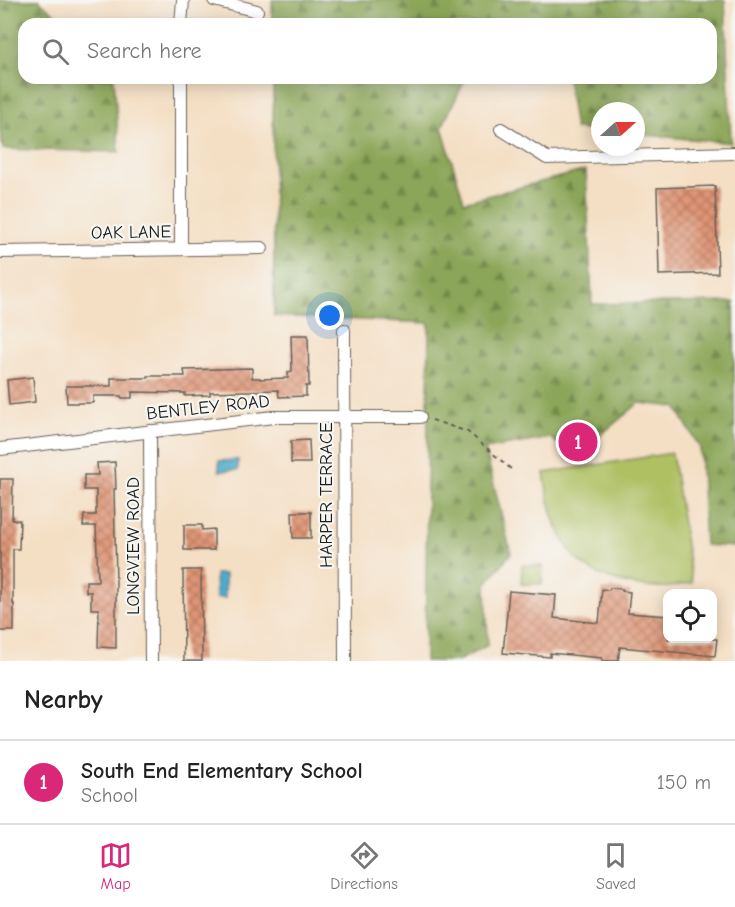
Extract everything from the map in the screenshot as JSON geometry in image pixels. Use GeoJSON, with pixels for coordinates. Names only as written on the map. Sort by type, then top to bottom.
{"type":"FeatureCollection","features":[{"type":"Feature","properties":{"kind":"street"},"geometry":{"type":"LineString","coordinates":[[182,18],[183,0]]}},
{"type":"Feature","properties":{"kind":"street"},"geometry":{"type":"LineString","coordinates":[[214,0],[257,11]]}},
{"type":"Feature","properties":{"kind":"street"},"geometry":{"type":"LineString","coordinates":[[181,84],[181,249]]}},
{"type":"Feature","properties":{"kind":"street"},"geometry":{"type":"LineString","coordinates":[[501,129],[548,158],[735,153]]}},
{"type":"Feature","properties":{"kind":"street","name":"OAK LANE"},"geometry":{"type":"LineString","coordinates":[[0,252],[262,248]]}},
{"type":"Feature","properties":{"kind":"street","name":"HARPER TERRACE"},"geometry":{"type":"LineString","coordinates":[[344,330],[345,661]]}},
{"type":"Feature","properties":{"kind":"street","name":"BENTLEY ROAD"},"geometry":{"type":"LineString","coordinates":[[0,449],[274,417],[420,417]]}},
{"type":"Feature","properties":{"kind":"street","name":"LONGVIEW ROAD"},"geometry":{"type":"LineString","coordinates":[[150,431],[151,661]]}},
{"type":"Feature","properties":{"kind":"path"},"geometry":{"type":"LineString","coordinates":[[420,417],[468,432],[512,469]]}},
{"type":"Feature","properties":{"kind":"green space"},"geometry":{"type":"Polygon","coordinates":[[[0,0],[39,0],[59,18],[18,18],[18,84],[114,84],[119,152],[3,149],[0,131],[0,0]]]}},
{"type":"Feature","properties":{"kind":"green space"},"geometry":{"type":"Polygon","coordinates":[[[272,0],[725,0],[731,143],[645,135],[645,102],[591,102],[591,130],[575,129],[568,84],[717,84],[717,18],[272,18],[272,0]]]}},
{"type":"Feature","properties":{"kind":"green space"},"geometry":{"type":"Polygon","coordinates":[[[273,84],[463,84],[442,127],[464,202],[586,170],[592,304],[734,302],[735,547],[705,545],[700,448],[676,407],[639,403],[573,458],[551,438],[485,449],[511,553],[486,584],[488,645],[458,661],[425,661],[429,323],[274,316],[273,84]]]}},
{"type":"Feature","properties":{"kind":"green space"},"geometry":{"type":"Polygon","coordinates":[[[672,453],[692,583],[669,587],[631,584],[605,577],[583,564],[567,547],[557,527],[550,506],[544,473],[672,453]]]}},
{"type":"Feature","properties":{"kind":"green space"},"geometry":{"type":"Polygon","coordinates":[[[522,565],[543,566],[542,584],[521,584],[522,565]]]}},
{"type":"Feature","properties":{"kind":"water"},"geometry":{"type":"Polygon","coordinates":[[[238,460],[238,470],[219,471],[219,461],[238,460]]]}},
{"type":"Feature","properties":{"kind":"water"},"geometry":{"type":"Polygon","coordinates":[[[215,574],[225,574],[225,598],[216,598],[215,574]]]}},
{"type":"Feature","properties":{"kind":"building"},"geometry":{"type":"Polygon","coordinates":[[[715,186],[718,273],[659,275],[657,188],[715,186]]]}},
{"type":"Feature","properties":{"kind":"building"},"geometry":{"type":"Polygon","coordinates":[[[291,335],[308,335],[309,386],[306,386],[306,396],[279,397],[278,390],[210,392],[210,395],[185,396],[185,393],[132,392],[132,398],[93,396],[93,403],[67,403],[66,386],[111,386],[111,378],[185,376],[184,370],[252,368],[252,378],[288,378],[288,372],[292,371],[291,335]]]}},
{"type":"Feature","properties":{"kind":"building"},"geometry":{"type":"Polygon","coordinates":[[[33,377],[35,402],[9,405],[7,380],[33,377]]]}},
{"type":"Feature","properties":{"kind":"building"},"geometry":{"type":"Polygon","coordinates":[[[309,440],[310,463],[291,463],[291,441],[309,440]]]}},
{"type":"Feature","properties":{"kind":"building"},"geometry":{"type":"Polygon","coordinates":[[[115,462],[116,648],[98,647],[99,609],[91,609],[91,592],[86,592],[86,581],[98,581],[96,526],[83,526],[84,515],[96,515],[96,490],[84,490],[84,475],[98,475],[97,463],[115,462]]]}},
{"type":"Feature","properties":{"kind":"building"},"geometry":{"type":"Polygon","coordinates":[[[0,479],[13,479],[12,520],[20,520],[19,549],[13,549],[14,631],[0,631],[0,479]]]}},
{"type":"Feature","properties":{"kind":"building"},"geometry":{"type":"Polygon","coordinates":[[[292,512],[311,512],[311,538],[293,538],[292,512]]]}},
{"type":"Feature","properties":{"kind":"building"},"geometry":{"type":"Polygon","coordinates":[[[184,525],[202,525],[202,530],[214,529],[214,550],[184,550],[184,525]]]}},
{"type":"Feature","properties":{"kind":"building"},"geometry":{"type":"Polygon","coordinates":[[[183,570],[201,570],[202,661],[184,661],[183,570]]]}},
{"type":"Feature","properties":{"kind":"building"},"geometry":{"type":"Polygon","coordinates":[[[610,588],[622,589],[622,591],[630,592],[628,613],[663,616],[663,643],[717,643],[715,656],[620,647],[618,661],[602,661],[602,658],[550,653],[550,657],[503,653],[509,591],[556,595],[554,618],[599,623],[602,589],[609,590],[610,588]]]}},
{"type":"Feature","properties":{"kind":"place","name":"South End Elementary School"},"geometry":{"type":"Point","coordinates":[578,442]}}]}
